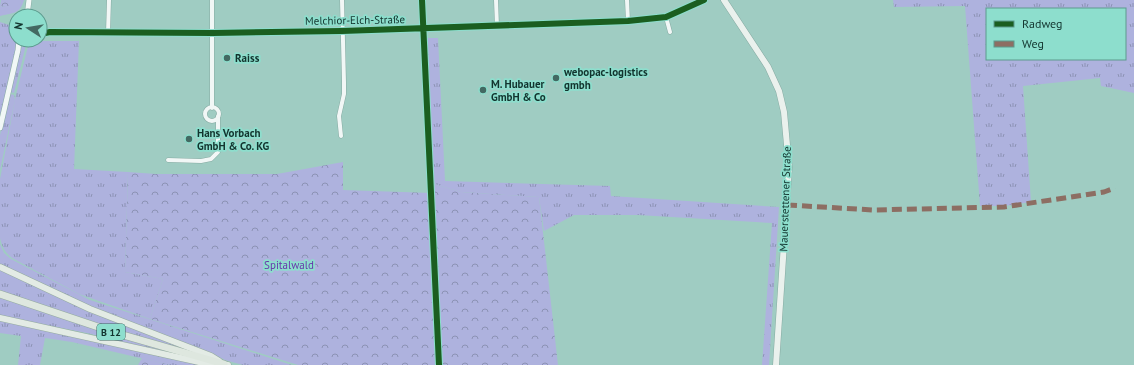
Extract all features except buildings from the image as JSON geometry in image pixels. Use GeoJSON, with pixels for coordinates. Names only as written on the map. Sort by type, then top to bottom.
{"type":"FeatureCollection","features":[{"type":"Feature","properties":{"kind":"highway","name":"B 12"},"geometry":{"type":"LineString","coordinates":[[0,294],[109,331],[226,364]]}},
{"type":"Feature","properties":{"kind":"main road","name":"Mauerstettener Straße"},"geometry":{"type":"LineString","coordinates":[[724,0],[768,67],[779,91],[784,112],[788,167],[776,365]]}},
{"type":"Feature","properties":{"kind":"main road"},"geometry":{"type":"LineString","coordinates":[[0,268],[90,309],[210,356],[226,364]]}},
{"type":"Feature","properties":{"kind":"main road","name":"B 12"},"geometry":{"type":"LineString","coordinates":[[0,318],[208,364],[226,364]]}},
{"type":"Feature","properties":{"kind":"street"},"geometry":{"type":"LineString","coordinates":[[108,33],[109,0]]}},
{"type":"Feature","properties":{"kind":"street"},"geometry":{"type":"LineString","coordinates":[[212,0],[212,108]]}},
{"type":"Feature","properties":{"kind":"street"},"geometry":{"type":"LineString","coordinates":[[341,136],[339,116],[344,94],[342,0]]}},
{"type":"Feature","properties":{"kind":"street"},"geometry":{"type":"LineString","coordinates":[[496,0],[497,26]]}},
{"type":"Feature","properties":{"kind":"street"},"geometry":{"type":"LineString","coordinates":[[627,0],[628,21]]}},
{"type":"Feature","properties":{"kind":"street","name":"Melchior-Elch-Straße"},"geometry":{"type":"LineString","coordinates":[[50,32],[342,32],[628,21],[666,17],[704,0]]}},
{"type":"Feature","properties":{"kind":"street"},"geometry":{"type":"LineString","coordinates":[[666,17],[670,32]]}},
{"type":"Feature","properties":{"kind":"street"},"geometry":{"type":"LineString","coordinates":[[0,128],[18,50]]}},
{"type":"Feature","properties":{"kind":"street"},"geometry":{"type":"LineString","coordinates":[[212,108],[205,112],[206,118],[214,121],[218,116]]}},
{"type":"Feature","properties":{"kind":"street"},"geometry":{"type":"LineString","coordinates":[[168,160],[201,161],[211,159],[218,152],[218,116],[216,109],[212,108]]}},
{"type":"Feature","properties":{"kind":"green space"},"geometry":{"type":"Polygon","coordinates":[[[1,0],[21,0],[20,4],[16,8],[0,6],[1,0]]]}},
{"type":"Feature","properties":{"kind":"green space"},"geometry":{"type":"Polygon","coordinates":[[[21,0],[24,0],[20,8],[8,8],[8,15],[0,16],[0,6],[7,7],[20,4],[21,0]]]}},
{"type":"Feature","properties":{"kind":"green space"},"geometry":{"type":"Polygon","coordinates":[[[893,0],[1134,0],[1134,93],[1101,86],[1100,78],[1023,86],[1031,202],[1004,206],[980,206],[965,6],[894,7],[893,0]]]}},
{"type":"Feature","properties":{"kind":"green space"},"geometry":{"type":"Polygon","coordinates":[[[0,22],[8,25],[8,48],[16,49],[0,122],[0,22]]]}},
{"type":"Feature","properties":{"kind":"green space"},"geometry":{"type":"Polygon","coordinates":[[[425,38],[438,38],[445,181],[610,186],[611,196],[779,207],[769,365],[762,365],[772,223],[638,215],[574,215],[544,231],[539,197],[461,192],[431,183],[425,38]]]}},
{"type":"Feature","properties":{"kind":"green space"},"geometry":{"type":"Polygon","coordinates":[[[48,41],[79,41],[74,169],[128,172],[125,272],[163,279],[150,319],[79,294],[12,258],[6,251],[0,238],[0,179],[16,95],[28,48],[48,48],[48,41]]]}},
{"type":"Feature","properties":{"kind":"green space"},"geometry":{"type":"Polygon","coordinates":[[[21,48],[25,48],[14,93],[10,92],[21,48]]]}},
{"type":"Feature","properties":{"kind":"green space"},"geometry":{"type":"Polygon","coordinates":[[[10,94],[14,95],[15,100],[0,170],[0,135],[10,94]]]}},
{"type":"Feature","properties":{"kind":"green space","name":"Spitalwald"},"geometry":{"type":"Polygon","coordinates":[[[343,162],[343,190],[431,193],[431,183],[461,192],[539,197],[558,365],[298,365],[150,319],[163,279],[125,272],[128,172],[156,174],[277,174],[343,162]]]}},
{"type":"Feature","properties":{"kind":"green space"},"geometry":{"type":"Polygon","coordinates":[[[0,244],[4,253],[11,259],[90,300],[292,365],[243,365],[225,360],[211,353],[130,325],[0,265],[0,244]]]}},
{"type":"Feature","properties":{"kind":"green space"},"geometry":{"type":"Polygon","coordinates":[[[0,270],[192,351],[171,347],[0,291],[0,270]]]}},
{"type":"Feature","properties":{"kind":"green space"},"geometry":{"type":"Polygon","coordinates":[[[0,298],[165,350],[164,352],[87,333],[0,316],[0,298]]]}},
{"type":"Feature","properties":{"kind":"green space"},"geometry":{"type":"Polygon","coordinates":[[[0,320],[202,365],[170,365],[72,342],[45,338],[40,365],[18,365],[21,336],[0,333],[0,320]]]}},
{"type":"Feature","properties":{"kind":"green space"},"geometry":{"type":"Polygon","coordinates":[[[142,358],[170,365],[138,365],[142,358]]]}},
{"type":"Feature","properties":{"kind":"marked path"},"geometry":{"type":"LineString","coordinates":[[787,205],[873,210],[1004,207],[1104,192],[1115,188]]}},
{"type":"Feature","properties":{"kind":"cycle path"},"geometry":{"type":"LineString","coordinates":[[422,0],[439,365]]}},
{"type":"Feature","properties":{"kind":"cycle path"},"geometry":{"type":"LineString","coordinates":[[48,32],[213,33],[342,31],[628,21],[666,17],[704,0]]}},
{"type":"Feature","properties":{"kind":"place","name":"Raiss"},"geometry":{"type":"Point","coordinates":[227,58]}},
{"type":"Feature","properties":{"kind":"place","name":"webopac-logistics gmbh"},"geometry":{"type":"Point","coordinates":[556,78]}},
{"type":"Feature","properties":{"kind":"place","name":"M. Hubauer GmbH & Co"},"geometry":{"type":"Point","coordinates":[483,90]}},
{"type":"Feature","properties":{"kind":"place","name":"Hans Vorbach GmbH & Co. KG"},"geometry":{"type":"Point","coordinates":[189,139]}}]}
